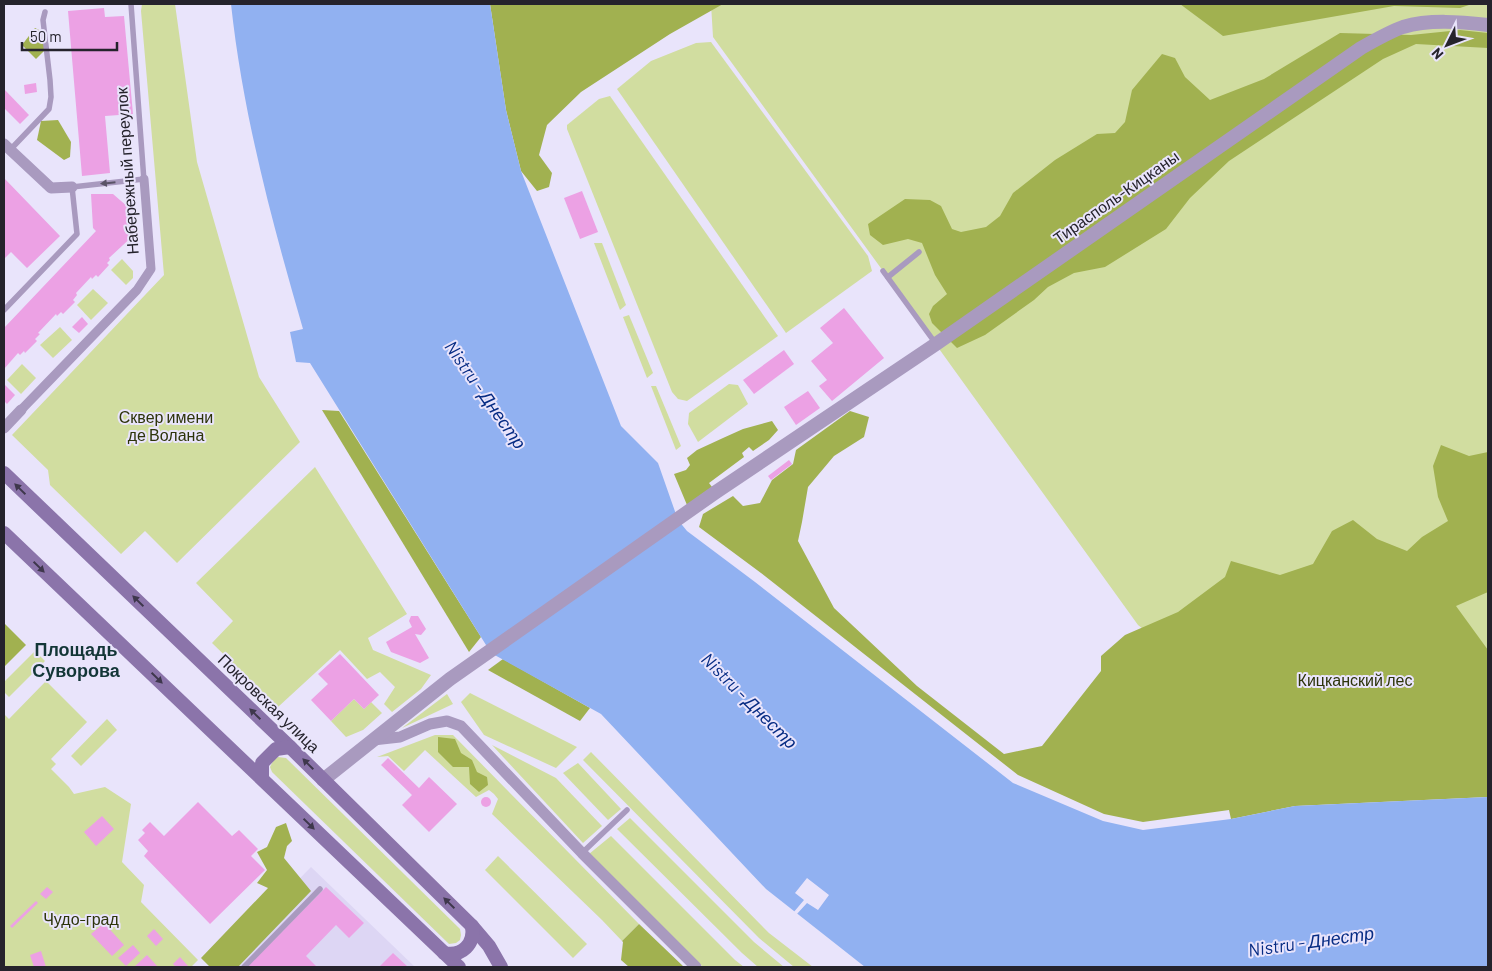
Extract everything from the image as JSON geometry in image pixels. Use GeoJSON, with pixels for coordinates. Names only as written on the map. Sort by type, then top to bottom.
{"type":"FeatureCollection","features":[{"type":"Feature","properties":{"kind":"main road","name":"Покровская улица"},"geometry":{"type":"LineString","coordinates":[[4,473],[290,747],[472,926],[489,946],[501,967]]}},
{"type":"Feature","properties":{"kind":"main road"},"geometry":{"type":"LineString","coordinates":[[4,533],[459,967]]}},
{"type":"Feature","properties":{"kind":"main road"},"geometry":{"type":"LineString","coordinates":[[262,778],[262,763],[276,749],[290,747]]}},
{"type":"Feature","properties":{"kind":"main road"},"geometry":{"type":"LineString","coordinates":[[444,953],[453,955],[462,950],[472,940],[472,926]]}},
{"type":"Feature","properties":{"kind":"street","name":"Тирасполь-Кицканы"},"geometry":{"type":"LineString","coordinates":[[323,780],[450,679],[716,492],[936,344],[1361,48],[1392,32],[1414,25],[1440,22],[1488,25]]}},
{"type":"Feature","properties":{"kind":"street"},"geometry":{"type":"LineString","coordinates":[[7,147],[51,188],[72,187]]}},
{"type":"Feature","properties":{"kind":"street","name":"Набережный переулок"},"geometry":{"type":"LineString","coordinates":[[4,428],[137,290],[151,269],[144,179]]}},
{"type":"Feature","properties":{"kind":"street"},"geometry":{"type":"LineString","coordinates":[[373,740],[400,737],[430,724],[447,721],[461,726],[582,853],[696,967]]}},
{"type":"Feature","properties":{"kind":"lane","name":"Набережный переулок"},"geometry":{"type":"LineString","coordinates":[[131,4],[144,179]]}},
{"type":"Feature","properties":{"kind":"lane"},"geometry":{"type":"LineString","coordinates":[[7,147],[49,109],[51,89],[43,20],[45,12]]}},
{"type":"Feature","properties":{"kind":"lane"},"geometry":{"type":"LineString","coordinates":[[4,310],[77,234],[72,187],[144,179]]}},
{"type":"Feature","properties":{"kind":"lane"},"geometry":{"type":"LineString","coordinates":[[888,277],[919,252]]}},
{"type":"Feature","properties":{"kind":"lane"},"geometry":{"type":"LineString","coordinates":[[883,271],[936,344]]}},
{"type":"Feature","properties":{"kind":"lane"},"geometry":{"type":"LineString","coordinates":[[582,853],[627,810]]}},
{"type":"Feature","properties":{"kind":"lane"},"geometry":{"type":"LineString","coordinates":[[244,967],[320,889]]}},
{"type":"Feature","properties":{"kind":"shaded area"},"geometry":{"type":"Polygon","coordinates":[[[311,867],[415,967],[213,967],[311,867]]]}},
{"type":"Feature","properties":{"kind":"green space","name":"Сквер имени де Волана"},"geometry":{"type":"Polygon","coordinates":[[[142,4],[175,4],[197,162],[259,377],[300,442],[177,563],[145,531],[121,554],[50,485],[48,470],[12,435],[164,275],[141,11],[142,4]]]}},
{"type":"Feature","properties":{"kind":"green space"},"geometry":{"type":"Polygon","coordinates":[[[490,4],[723,4],[670,34],[581,92],[547,125],[539,155],[552,173],[549,187],[537,191],[521,171],[506,110],[490,4]]]}},
{"type":"Feature","properties":{"kind":"green space"},"geometry":{"type":"Polygon","coordinates":[[[711,4],[1488,4],[1488,797],[1174,654],[1138,625],[713,37],[711,4]]]}},
{"type":"Feature","properties":{"kind":"green space"},"geometry":{"type":"Polygon","coordinates":[[[1180,4],[1472,4],[1460,8],[1394,6],[1223,36],[1180,4]]]}},
{"type":"Feature","properties":{"kind":"green space"},"geometry":{"type":"Polygon","coordinates":[[[35,28],[41,31],[45,50],[36,59],[22,45],[35,28]]]}},
{"type":"Feature","properties":{"kind":"green space"},"geometry":{"type":"Polygon","coordinates":[[[1460,30],[1488,33],[1488,48],[1416,44],[1383,59],[1229,161],[1190,198],[1166,229],[1105,267],[1074,273],[1048,287],[1034,300],[985,335],[957,348],[932,323],[929,314],[933,306],[947,294],[935,275],[922,243],[908,239],[883,245],[870,235],[868,224],[905,199],[930,200],[941,206],[952,229],[961,232],[986,227],[1000,216],[1013,193],[1055,160],[1097,134],[1115,133],[1125,122],[1132,90],[1162,54],[1175,58],[1185,77],[1210,100],[1264,79],[1340,33],[1411,35],[1460,30]]]}},
{"type":"Feature","properties":{"kind":"green space"},"geometry":{"type":"Polygon","coordinates":[[[711,42],[868,256],[872,271],[786,333],[617,89],[651,61],[696,43],[711,42]]]}},
{"type":"Feature","properties":{"kind":"green space"},"geometry":{"type":"Polygon","coordinates":[[[610,96],[778,336],[687,401],[678,399],[672,392],[567,129],[567,125],[599,99],[610,96]]]}},
{"type":"Feature","properties":{"kind":"green space"},"geometry":{"type":"Polygon","coordinates":[[[58,120],[71,142],[70,157],[64,160],[37,140],[41,121],[58,120]]]}},
{"type":"Feature","properties":{"kind":"green space"},"geometry":{"type":"Polygon","coordinates":[[[594,243],[602,243],[626,305],[620,310],[594,243]]]}},
{"type":"Feature","properties":{"kind":"green space"},"geometry":{"type":"Polygon","coordinates":[[[122,259],[133,271],[133,278],[126,285],[111,270],[122,259]]]}},
{"type":"Feature","properties":{"kind":"green space"},"geometry":{"type":"Polygon","coordinates":[[[93,289],[108,303],[91,320],[77,305],[93,289]]]}},
{"type":"Feature","properties":{"kind":"green space"},"geometry":{"type":"Polygon","coordinates":[[[629,315],[653,373],[647,378],[623,317],[629,315]]]}},
{"type":"Feature","properties":{"kind":"green space"},"geometry":{"type":"Polygon","coordinates":[[[60,327],[72,340],[53,358],[40,345],[60,327]]]}},
{"type":"Feature","properties":{"kind":"green space"},"geometry":{"type":"Polygon","coordinates":[[[22,364],[36,378],[21,394],[7,380],[22,364]]]}},
{"type":"Feature","properties":{"kind":"green space"},"geometry":{"type":"Polygon","coordinates":[[[729,384],[738,385],[748,404],[698,442],[688,424],[689,413],[729,384]]]}},
{"type":"Feature","properties":{"kind":"green space"},"geometry":{"type":"Polygon","coordinates":[[[651,386],[656,386],[681,446],[676,450],[651,386]]]}},
{"type":"Feature","properties":{"kind":"green space"},"geometry":{"type":"Polygon","coordinates":[[[322,410],[339,411],[481,637],[469,652],[322,410]]]}},
{"type":"Feature","properties":{"kind":"green space","name":"Кицканский лес"},"geometry":{"type":"Polygon","coordinates":[[[850,411],[869,417],[864,437],[834,456],[808,487],[798,541],[834,608],[917,686],[1004,754],[1042,746],[1101,671],[1101,656],[1125,635],[1178,612],[1225,577],[1231,561],[1280,575],[1313,564],[1332,531],[1353,520],[1377,539],[1407,551],[1422,537],[1448,521],[1438,497],[1433,466],[1441,445],[1469,456],[1488,452],[1488,592],[1456,606],[1488,650],[1488,797],[1295,806],[1231,819],[1229,810],[1143,822],[1104,814],[1018,775],[761,573],[699,527],[703,514],[733,496],[743,506],[760,503],[772,480],[793,464],[796,450],[850,411]]]}},
{"type":"Feature","properties":{"kind":"green space"},"geometry":{"type":"Polygon","coordinates":[[[772,421],[778,430],[769,440],[753,451],[749,447],[742,453],[744,457],[709,483],[712,487],[687,505],[674,474],[686,470],[690,465],[687,458],[697,450],[743,429],[772,421]]]}},
{"type":"Feature","properties":{"kind":"green space"},"geometry":{"type":"Polygon","coordinates":[[[315,467],[407,614],[368,638],[373,650],[431,675],[421,689],[392,712],[384,704],[395,687],[380,672],[367,679],[340,650],[278,707],[212,643],[233,621],[196,583],[315,467]]]}},
{"type":"Feature","properties":{"kind":"green space"},"geometry":{"type":"Polygon","coordinates":[[[4,623],[26,645],[4,667],[4,623]]]}},
{"type":"Feature","properties":{"kind":"green space"},"geometry":{"type":"Polygon","coordinates":[[[35,651],[45,661],[9,697],[4,692],[4,682],[35,651]]]}},
{"type":"Feature","properties":{"kind":"green space"},"geometry":{"type":"Polygon","coordinates":[[[503,659],[590,708],[580,721],[488,670],[503,659]]]}},
{"type":"Feature","properties":{"kind":"green space","name":"Чудо-град"},"geometry":{"type":"Polygon","coordinates":[[[46,681],[87,722],[51,759],[56,764],[51,769],[74,794],[105,787],[131,804],[122,862],[144,885],[141,902],[198,960],[191,967],[4,967],[4,714],[9,719],[46,681]]]}},
{"type":"Feature","properties":{"kind":"green space"},"geometry":{"type":"Polygon","coordinates":[[[470,693],[577,747],[556,768],[484,735],[461,702],[470,693]]]}},
{"type":"Feature","properties":{"kind":"green space"},"geometry":{"type":"Polygon","coordinates":[[[447,694],[453,704],[402,728],[447,694]]]}},
{"type":"Feature","properties":{"kind":"green space"},"geometry":{"type":"Polygon","coordinates":[[[354,699],[364,709],[371,702],[382,713],[363,730],[346,737],[331,721],[354,699]]]}},
{"type":"Feature","properties":{"kind":"green space"},"geometry":{"type":"Polygon","coordinates":[[[107,719],[117,730],[81,766],[71,756],[107,719]]]}},
{"type":"Feature","properties":{"kind":"green space"},"geometry":{"type":"Polygon","coordinates":[[[435,735],[453,735],[639,924],[622,941],[492,814],[498,799],[489,790],[476,797],[425,750],[404,771],[388,756],[377,757],[435,735]]]}},
{"type":"Feature","properties":{"kind":"green space"},"geometry":{"type":"Polygon","coordinates":[[[438,737],[455,739],[461,753],[472,760],[477,772],[487,777],[488,785],[479,792],[470,784],[469,767],[453,767],[438,752],[438,737]]]}},
{"type":"Feature","properties":{"kind":"green space"},"geometry":{"type":"Polygon","coordinates":[[[492,745],[556,778],[602,826],[583,843],[492,745]]]}},
{"type":"Feature","properties":{"kind":"green space"},"geometry":{"type":"Polygon","coordinates":[[[591,752],[769,933],[813,967],[794,967],[759,938],[583,760],[591,752]]]}},
{"type":"Feature","properties":{"kind":"green space"},"geometry":{"type":"Polygon","coordinates":[[[278,757],[286,758],[460,929],[460,940],[449,944],[272,772],[270,767],[278,757]]]}},
{"type":"Feature","properties":{"kind":"green space"},"geometry":{"type":"Polygon","coordinates":[[[578,763],[621,809],[608,820],[563,773],[578,763]]]}},
{"type":"Feature","properties":{"kind":"green space"},"geometry":{"type":"Polygon","coordinates":[[[630,818],[754,942],[784,967],[758,967],[742,953],[617,829],[630,818]]]}},
{"type":"Feature","properties":{"kind":"green space"},"geometry":{"type":"Polygon","coordinates":[[[286,823],[292,841],[287,846],[284,858],[311,891],[238,967],[210,967],[201,958],[268,888],[257,883],[267,870],[257,852],[267,847],[276,827],[286,823]]]}},
{"type":"Feature","properties":{"kind":"green space"},"geometry":{"type":"Polygon","coordinates":[[[611,836],[744,967],[703,967],[589,854],[611,836]]]}},
{"type":"Feature","properties":{"kind":"green space"},"geometry":{"type":"Polygon","coordinates":[[[498,856],[587,944],[573,958],[485,870],[498,856]]]}},
{"type":"Feature","properties":{"kind":"green space"},"geometry":{"type":"Polygon","coordinates":[[[639,924],[684,967],[629,967],[621,960],[622,941],[639,924]]]}},
{"type":"Feature","properties":{"kind":"water","name":"Nistru - Днестр"},"geometry":{"type":"Polygon","coordinates":[[[231,4],[490,4],[506,110],[521,171],[621,426],[658,463],[678,520],[687,531],[1013,783],[1103,821],[1143,830],[1231,819],[1295,806],[1488,797],[1488,967],[865,967],[766,889],[601,714],[491,653],[310,363],[296,362],[290,332],[303,329],[280,249],[260,168],[243,87],[231,4]]]}},
{"type":"Feature","properties":{"kind":"pier"},"geometry":{"type":"Polygon","coordinates":[[[807,878],[829,895],[818,910],[807,903],[796,915],[793,913],[804,900],[795,893],[807,878]]]}},
{"type":"Feature","properties":{"kind":"building"},"geometry":{"type":"Polygon","coordinates":[[[104,8],[105,17],[124,16],[133,114],[105,116],[110,173],[82,176],[68,11],[104,8]]]}},
{"type":"Feature","properties":{"kind":"building"},"geometry":{"type":"Polygon","coordinates":[[[36,83],[37,92],[25,94],[24,85],[36,83]]]}},
{"type":"Feature","properties":{"kind":"building"},"geometry":{"type":"Polygon","coordinates":[[[4,89],[29,115],[20,124],[4,108],[4,89]]]}},
{"type":"Feature","properties":{"kind":"building"},"geometry":{"type":"Polygon","coordinates":[[[4,178],[60,236],[27,268],[11,252],[5,258],[4,256],[4,178]]]}},
{"type":"Feature","properties":{"kind":"building"},"geometry":{"type":"Polygon","coordinates":[[[582,191],[598,232],[580,239],[564,198],[582,191]]]}},
{"type":"Feature","properties":{"kind":"building"},"geometry":{"type":"Polygon","coordinates":[[[91,194],[113,194],[136,214],[136,233],[109,258],[110,260],[107,263],[109,265],[98,277],[96,275],[92,279],[91,277],[76,293],[77,295],[73,300],[75,302],[63,314],[61,312],[57,316],[56,314],[38,333],[40,334],[35,339],[37,341],[25,353],[24,351],[20,355],[18,353],[4,369],[4,328],[96,231],[93,228],[91,194]]]}},
{"type":"Feature","properties":{"kind":"building"},"geometry":{"type":"Polygon","coordinates":[[[844,308],[884,358],[832,401],[819,386],[827,380],[811,361],[833,343],[820,328],[844,308]]]}},
{"type":"Feature","properties":{"kind":"building"},"geometry":{"type":"Polygon","coordinates":[[[82,317],[88,324],[79,333],[72,327],[82,317]]]}},
{"type":"Feature","properties":{"kind":"building"},"geometry":{"type":"Polygon","coordinates":[[[784,350],[794,364],[754,394],[743,380],[784,350]]]}},
{"type":"Feature","properties":{"kind":"building"},"geometry":{"type":"Polygon","coordinates":[[[4,384],[15,395],[7,404],[4,401],[4,384]]]}},
{"type":"Feature","properties":{"kind":"building"},"geometry":{"type":"Polygon","coordinates":[[[808,391],[820,408],[796,425],[784,407],[808,391]]]}},
{"type":"Feature","properties":{"kind":"building"},"geometry":{"type":"Polygon","coordinates":[[[789,460],[792,464],[771,480],[768,476],[789,460]]]}},
{"type":"Feature","properties":{"kind":"building"},"geometry":{"type":"Polygon","coordinates":[[[411,616],[418,616],[426,629],[421,635],[415,634],[429,658],[420,663],[391,652],[386,642],[412,627],[409,621],[411,616]]]}},
{"type":"Feature","properties":{"kind":"building"},"geometry":{"type":"Polygon","coordinates":[[[340,654],[379,695],[364,709],[354,699],[331,721],[311,700],[328,684],[318,674],[340,654]]]}},
{"type":"Feature","properties":{"kind":"building"},"geometry":{"type":"Polygon","coordinates":[[[388,758],[419,788],[429,777],[457,804],[429,832],[402,805],[412,795],[381,765],[388,758]]]}},
{"type":"Feature","properties":{"kind":"building"},"geometry":{"type":"Polygon","coordinates":[[[484,797],[488,797],[491,802],[490,806],[484,807],[481,804],[481,800],[484,797]]]}},
{"type":"Feature","properties":{"kind":"building"},"geometry":{"type":"Polygon","coordinates":[[[198,802],[232,836],[239,830],[258,849],[251,856],[265,870],[210,924],[144,856],[148,851],[138,840],[145,833],[142,830],[150,822],[164,836],[198,802]]]}},
{"type":"Feature","properties":{"kind":"building"},"geometry":{"type":"Polygon","coordinates":[[[102,816],[114,829],[96,846],[84,832],[102,816]]]}},
{"type":"Feature","properties":{"kind":"building"},"geometry":{"type":"Polygon","coordinates":[[[47,887],[53,892],[46,899],[40,894],[47,887]]]}},
{"type":"Feature","properties":{"kind":"building"},"geometry":{"type":"Polygon","coordinates":[[[326,887],[364,923],[349,938],[336,925],[306,956],[317,967],[247,967],[326,887]]]}},
{"type":"Feature","properties":{"kind":"building"},"geometry":{"type":"Polygon","coordinates":[[[36,901],[38,903],[12,928],[10,926],[36,901]]]}},
{"type":"Feature","properties":{"kind":"building"},"geometry":{"type":"Polygon","coordinates":[[[104,923],[124,945],[112,956],[91,934],[104,923]]]}},
{"type":"Feature","properties":{"kind":"building"},"geometry":{"type":"Polygon","coordinates":[[[154,929],[163,939],[156,946],[147,936],[154,929]]]}},
{"type":"Feature","properties":{"kind":"building"},"geometry":{"type":"Polygon","coordinates":[[[133,945],[140,953],[126,966],[118,958],[133,945]]]}},
{"type":"Feature","properties":{"kind":"building"},"geometry":{"type":"Polygon","coordinates":[[[41,951],[46,967],[34,967],[30,955],[41,951]]]}},
{"type":"Feature","properties":{"kind":"building"},"geometry":{"type":"Polygon","coordinates":[[[393,953],[408,967],[379,967],[393,953]]]}},
{"type":"Feature","properties":{"kind":"building"},"geometry":{"type":"Polygon","coordinates":[[[147,955],[158,967],[134,967],[147,955]]]}},
{"type":"Feature","properties":{"kind":"building"},"geometry":{"type":"Polygon","coordinates":[[[180,957],[187,967],[176,967],[173,964],[180,957]]]}},
{"type":"Feature","properties":{"kind":"district","name":"Площадь Суворова"},"geometry":{"type":"Point","coordinates":[76,660]}}]}
